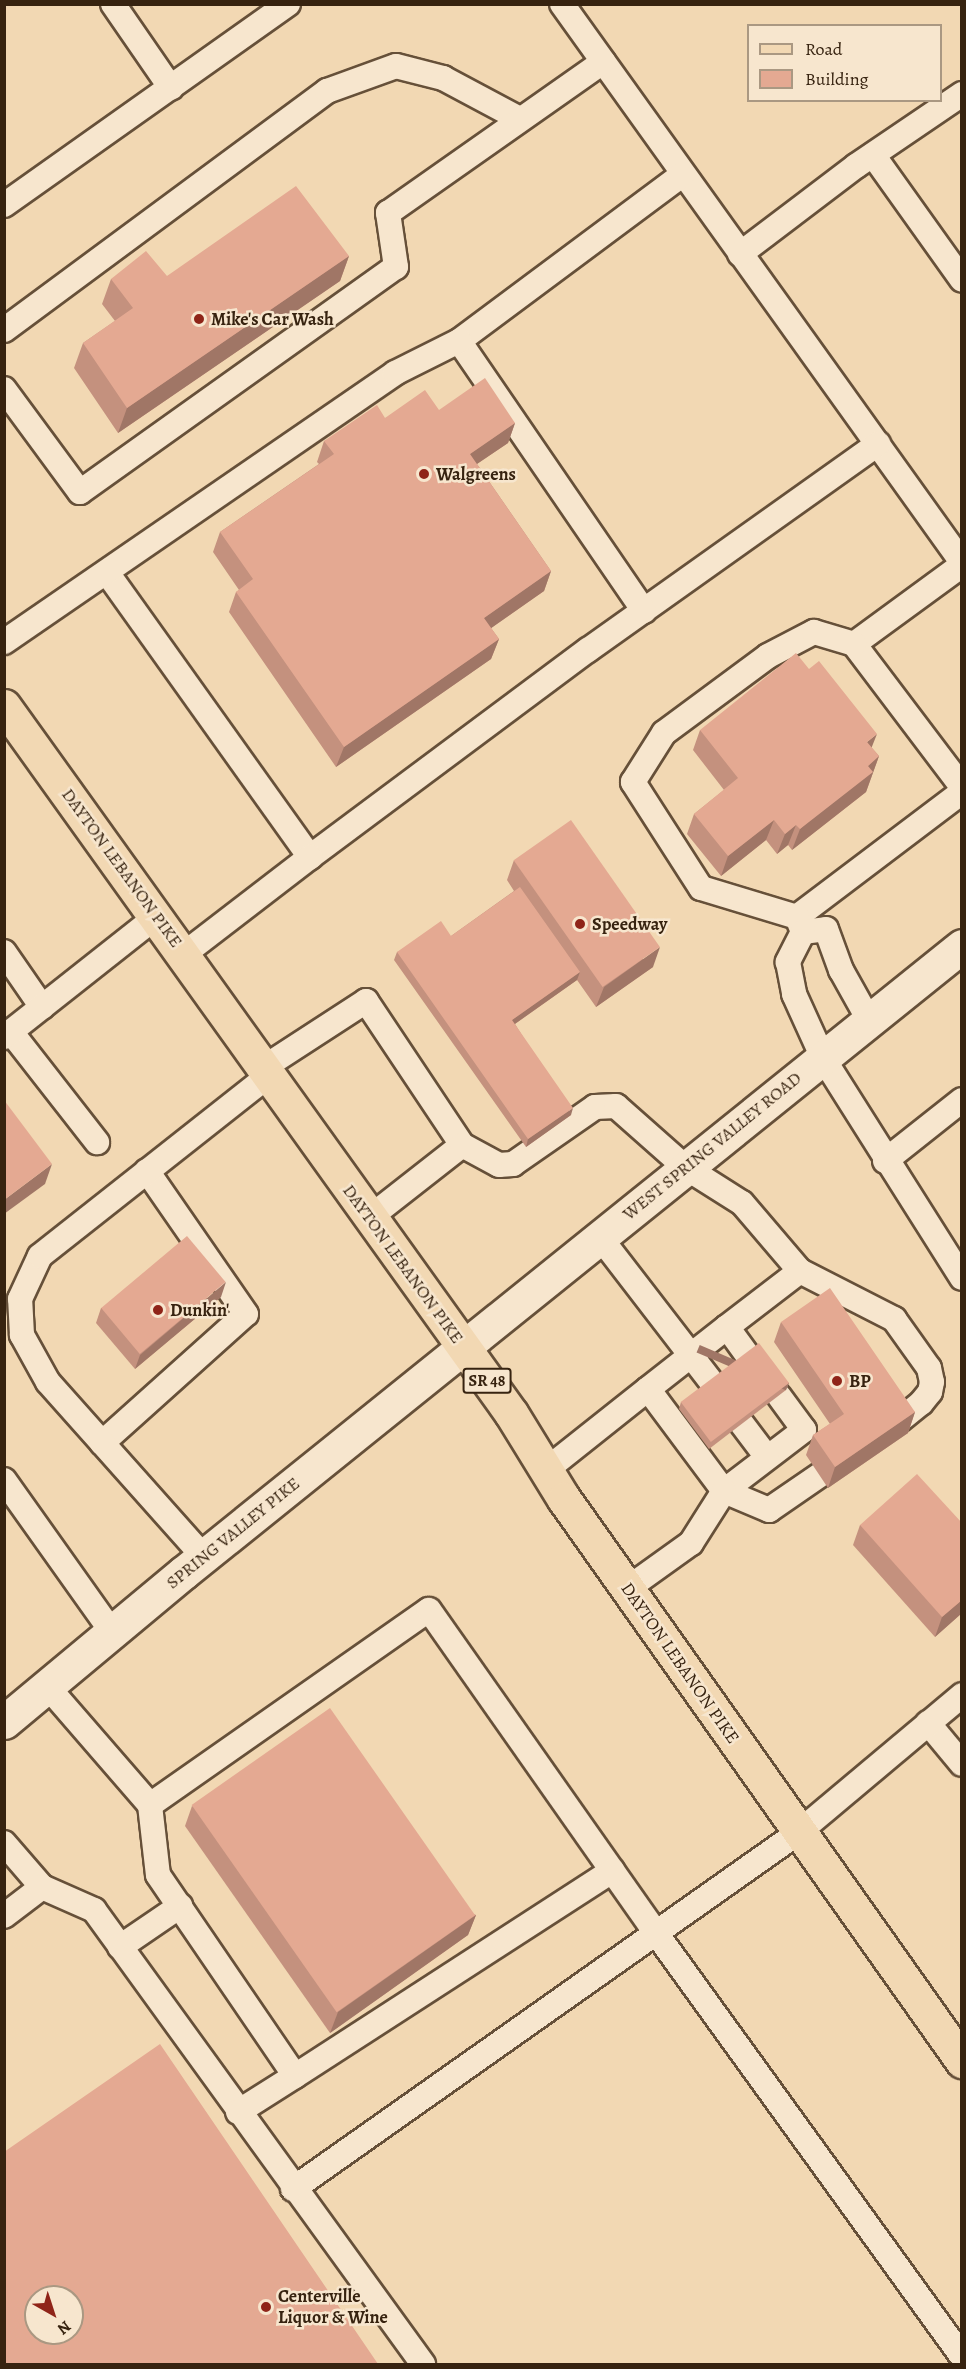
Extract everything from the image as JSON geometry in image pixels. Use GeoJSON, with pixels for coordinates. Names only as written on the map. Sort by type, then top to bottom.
{"type":"FeatureCollection","features":[{"type":"Feature","properties":{"kind":"main road","name":"DAYTON LEBANON PIKE"},"geometry":{"type":"LineString","coordinates":[[4,706],[157,916],[369,1218],[464,1348],[627,1589],[962,2061]]}},
{"type":"Feature","properties":{"kind":"street","name":"WEST SPRING VALLEY ROAD"},"geometry":{"type":"LineString","coordinates":[[464,1348],[599,1236],[962,946]]}},
{"type":"Feature","properties":{"kind":"street","name":"SPRING VALLEY PIKE"},"geometry":{"type":"LineString","coordinates":[[4,1722],[203,1556],[464,1348]]}},
{"type":"Feature","properties":{"kind":"lane"},"geometry":{"type":"LineString","coordinates":[[4,205],[288,4]]}},
{"type":"Feature","properties":{"kind":"lane"},"geometry":{"type":"LineString","coordinates":[[562,4],[962,563],[854,644]]}},
{"type":"Feature","properties":{"kind":"lane"},"geometry":{"type":"LineString","coordinates":[[120,7],[171,88]]}},
{"type":"Feature","properties":{"kind":"lane"},"geometry":{"type":"LineString","coordinates":[[4,389],[80,492],[396,267],[388,213],[519,118],[603,62]]}},
{"type":"Feature","properties":{"kind":"lane"},"geometry":{"type":"LineString","coordinates":[[4,330],[327,92],[396,66],[443,78],[519,118]]}},
{"type":"Feature","properties":{"kind":"lane"},"geometry":{"type":"LineString","coordinates":[[740,254],[873,155],[962,94]]}},
{"type":"Feature","properties":{"kind":"lane"},"geometry":{"type":"LineString","coordinates":[[873,155],[962,280]]}},
{"type":"Feature","properties":{"kind":"lane"},"geometry":{"type":"LineString","coordinates":[[4,642],[108,574],[395,373],[459,341],[682,174]]}},
{"type":"Feature","properties":{"kind":"lane"},"geometry":{"type":"LineString","coordinates":[[459,341],[644,611]]}},
{"type":"Feature","properties":{"kind":"lane"},"geometry":{"type":"LineString","coordinates":[[184,954],[310,857],[644,611],[878,444]]}},
{"type":"Feature","properties":{"kind":"lane"},"geometry":{"type":"LineString","coordinates":[[108,574],[310,857]]}},
{"type":"Feature","properties":{"kind":"lane"},"geometry":{"type":"LineString","coordinates":[[869,1020],[841,970],[826,929],[800,925],[701,888],[654,821],[633,782],[664,734],[768,656],[814,632],[854,644],[962,787]]}},
{"type":"Feature","properties":{"kind":"lane"},"geometry":{"type":"LineString","coordinates":[[958,1266],[885,1161],[823,1058],[788,974],[788,962],[800,925],[962,792]]}},
{"type":"Feature","properties":{"kind":"lane"},"geometry":{"type":"LineString","coordinates":[[97,1142],[8,1034],[157,916]]}},
{"type":"Feature","properties":{"kind":"lane"},"geometry":{"type":"LineString","coordinates":[[4,952],[42,1008]]}},
{"type":"Feature","properties":{"kind":"lane"},"geometry":{"type":"LineString","coordinates":[[203,1556],[48,1382],[22,1335],[20,1299],[40,1256],[266,1072],[366,1001],[462,1145],[499,1165],[513,1164],[596,1107],[616,1106],[685,1167],[742,1203],[800,1271],[885,1311],[928,1368],[930,1392],[900,1420]]}},
{"type":"Feature","properties":{"kind":"lane"},"geometry":{"type":"LineString","coordinates":[[885,1161],[962,1100]]}},
{"type":"Feature","properties":{"kind":"lane"},"geometry":{"type":"LineString","coordinates":[[369,1218],[462,1145]]}},
{"type":"Feature","properties":{"kind":"lane"},"geometry":{"type":"LineString","coordinates":[[102,1443],[246,1314],[147,1171]]}},
{"type":"Feature","properties":{"kind":"lane"},"geometry":{"type":"LineString","coordinates":[[599,1236],[713,1384]]}},
{"type":"Feature","properties":{"kind":"lane"},"geometry":{"type":"LineString","coordinates":[[546,1470],[800,1271]]}},
{"type":"Feature","properties":{"kind":"lane"},"geometry":{"type":"LineString","coordinates":[[727,1327],[748,1356]]}},
{"type":"Feature","properties":{"kind":"lane"},"geometry":{"type":"LineString","coordinates":[[648,1389],[724,1491],[769,1510],[820,1475]]}},
{"type":"Feature","properties":{"kind":"lane"},"geometry":{"type":"LineString","coordinates":[[627,1589],[692,1543],[724,1491],[804,1430],[779,1396]]}},
{"type":"Feature","properties":{"kind":"lane"},"geometry":{"type":"LineString","coordinates":[[742,1424],[767,1457]]}},
{"type":"Feature","properties":{"kind":"lane"},"geometry":{"type":"LineString","coordinates":[[4,1480],[112,1632]]}},
{"type":"Feature","properties":{"kind":"lane"},"geometry":{"type":"LineString","coordinates":[[150,1805],[429,1610],[656,1933],[961,2355]]}},
{"type":"Feature","properties":{"kind":"lane"},"geometry":{"type":"LineString","coordinates":[[47,1686],[150,1805],[158,1875],[295,2076]]}},
{"type":"Feature","properties":{"kind":"lane"},"geometry":{"type":"LineString","coordinates":[[293,2189],[799,1832],[962,1695]]}},
{"type":"Feature","properties":{"kind":"lane"},"geometry":{"type":"LineString","coordinates":[[928,1723],[962,1764]]}},
{"type":"Feature","properties":{"kind":"lane"},"geometry":{"type":"LineString","coordinates":[[4,1843],[42,1887],[94,1910],[293,2189],[423,2364]]}},
{"type":"Feature","properties":{"kind":"lane"},"geometry":{"type":"LineString","coordinates":[[238,2112],[612,1871]]}},
{"type":"Feature","properties":{"kind":"lane"},"geometry":{"type":"LineString","coordinates":[[4,1916],[42,1887]]}},
{"type":"Feature","properties":{"kind":"lane"},"geometry":{"type":"LineString","coordinates":[[120,1947],[180,1906]]}},
{"type":"Feature","properties":{"kind":"building","name":"Mike's Car Wash"},"geometry":{"type":"Polygon","coordinates":[[[296,186],[349,256],[127,408],[83,343],[133,308],[111,279],[146,251],[167,276],[296,186]]]}},
{"type":"Feature","properties":{"kind":"building","name":"Walgreens"},"geometry":{"type":"Polygon","coordinates":[[[485,378],[515,423],[470,454],[551,571],[484,618],[499,639],[344,747],[236,592],[253,579],[220,532],[334,454],[324,441],[377,405],[385,418],[425,390],[439,410],[485,378]]]}},
{"type":"Feature","properties":{"kind":"building"},"geometry":{"type":"Polygon","coordinates":[[[796,653],[809,669],[819,661],[877,734],[867,742],[879,756],[868,766],[873,772],[800,829],[796,825],[785,834],[774,820],[728,856],[694,814],[738,778],[700,730],[796,653]]]}},
{"type":"Feature","properties":{"kind":"building","name":"Speedway"},"geometry":{"type":"Polygon","coordinates":[[[571,820],[660,947],[603,987],[514,860],[571,820]]]}},
{"type":"Feature","properties":{"kind":"building","name":"Speedway"},"geometry":{"type":"Polygon","coordinates":[[[520,887],[580,972],[512,1020],[573,1108],[528,1139],[397,952],[441,921],[451,936],[520,887]]]}},
{"type":"Feature","properties":{"kind":"building"},"geometry":{"type":"Polygon","coordinates":[[[4,1100],[52,1164],[4,1200],[4,1100]]]}},
{"type":"Feature","properties":{"kind":"building","name":"Dunkin'"},"geometry":{"type":"Polygon","coordinates":[[[187,1236],[226,1282],[140,1354],[101,1308],[187,1236]]]}},
{"type":"Feature","properties":{"kind":"building","name":"BP"},"geometry":{"type":"Polygon","coordinates":[[[830,1288],[915,1412],[835,1467],[813,1435],[844,1414],[781,1322],[830,1288]]]}},
{"type":"Feature","properties":{"kind":"building"},"geometry":{"type":"Polygon","coordinates":[[[759,1343],[789,1383],[711,1442],[681,1402],[759,1343]]]}},
{"type":"Feature","properties":{"kind":"building"},"geometry":{"type":"Polygon","coordinates":[[[917,1474],[962,1523],[962,1600],[942,1617],[860,1525],[917,1474]]]}},
{"type":"Feature","properties":{"kind":"building"},"geometry":{"type":"Polygon","coordinates":[[[330,1708],[475,1915],[337,2012],[192,1805],[330,1708]]]}},
{"type":"Feature","properties":{"kind":"building"},"geometry":{"type":"Polygon","coordinates":[[[160,2044],[378,2364],[4,2364],[4,2152],[160,2044]]]}},
{"type":"Feature","properties":{"kind":"place","name":"Mike's Car Wash"},"geometry":{"type":"Point","coordinates":[199,319]}},
{"type":"Feature","properties":{"kind":"place","name":"Walgreens"},"geometry":{"type":"Point","coordinates":[424,474]}},
{"type":"Feature","properties":{"kind":"place","name":"Speedway"},"geometry":{"type":"Point","coordinates":[580,924]}},
{"type":"Feature","properties":{"kind":"place","name":"Dunkin'"},"geometry":{"type":"Point","coordinates":[158,1310]}},
{"type":"Feature","properties":{"kind":"place","name":"BP"},"geometry":{"type":"Point","coordinates":[837,1381]}},
{"type":"Feature","properties":{"kind":"place","name":"Centerville Liquor & Wine"},"geometry":{"type":"Point","coordinates":[266,2307]}}]}
